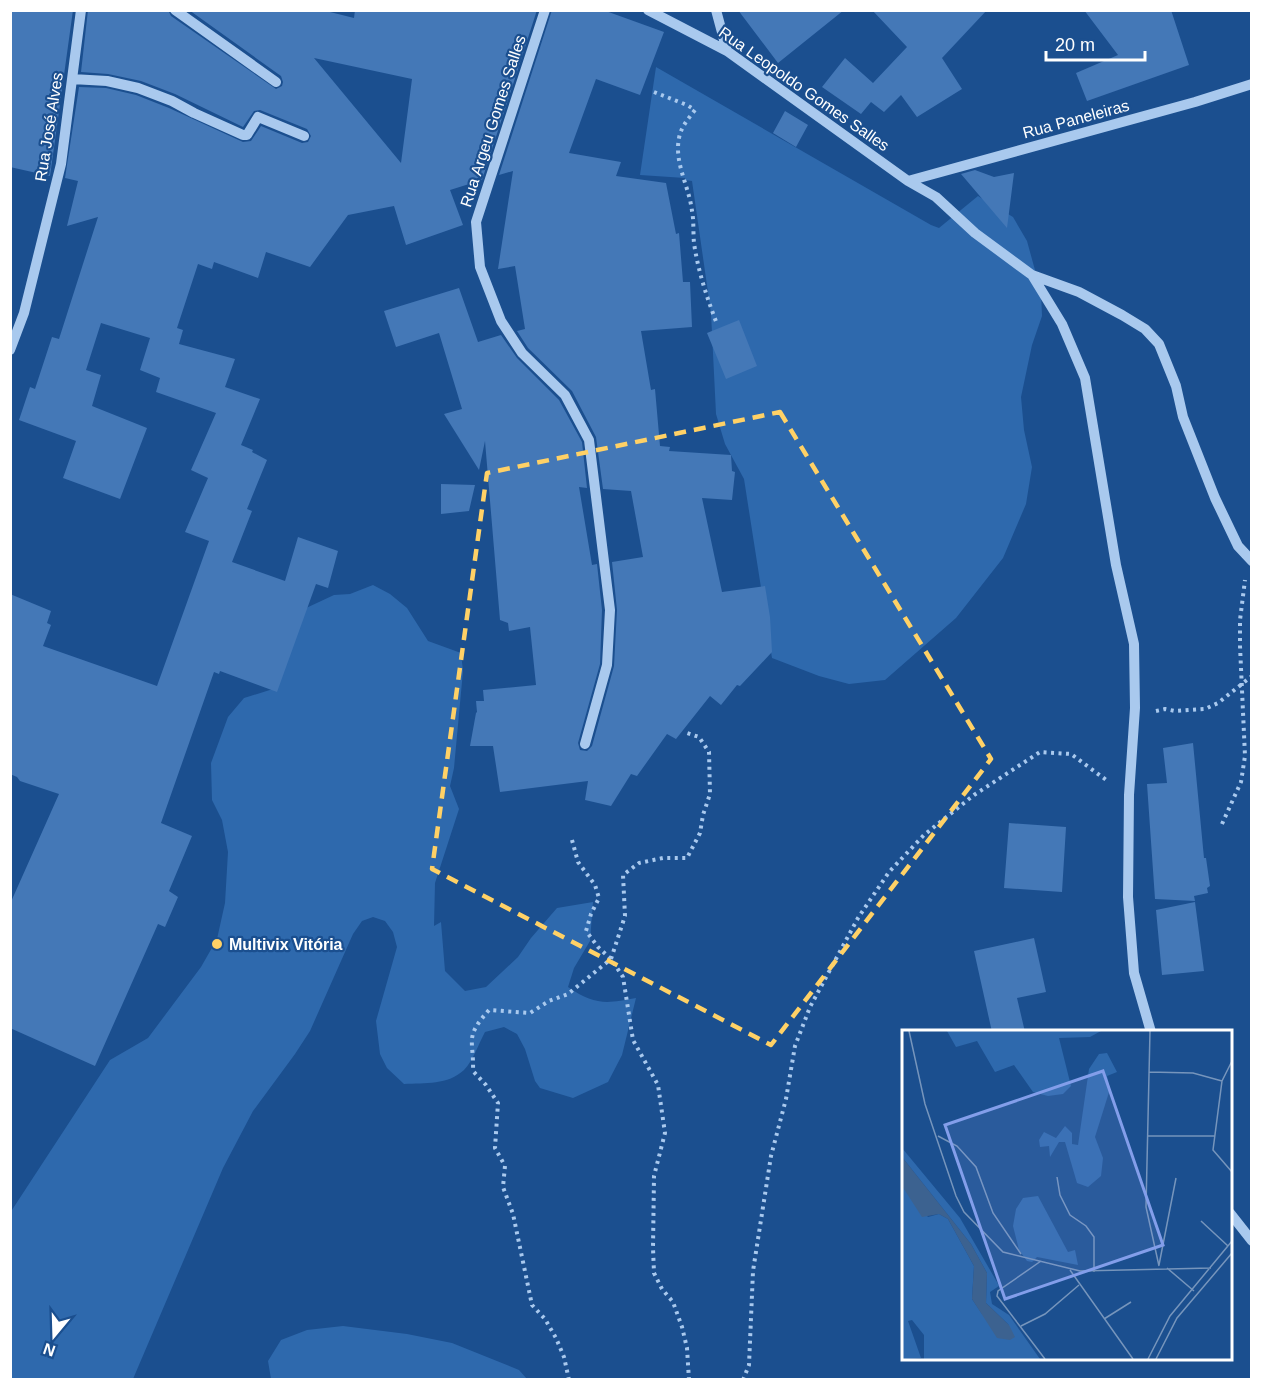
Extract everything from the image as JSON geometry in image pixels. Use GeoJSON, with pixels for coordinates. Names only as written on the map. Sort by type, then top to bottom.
{"type":"FeatureCollection","features":[{"type":"Feature","properties":{"kind":"street","name":"Rua José Alves"},"geometry":{"type":"LineString","coordinates":[[10,350],[24,313],[61,164],[81,10]]}},
{"type":"Feature","properties":{"kind":"street"},"geometry":{"type":"LineString","coordinates":[[176,10],[276,82]]}},
{"type":"Feature","properties":{"kind":"street","name":"Rua Argeu Gomes Salles"},"geometry":{"type":"LineString","coordinates":[[545,10],[476,222],[480,267],[501,321],[522,353],[565,395],[589,440],[610,610],[606,665],[585,744]]}},
{"type":"Feature","properties":{"kind":"street","name":"Rua Leopoldo Gomes Salles"},"geometry":{"type":"LineString","coordinates":[[648,10],[727,51],[908,181],[936,197],[975,233],[1032,275]]}},
{"type":"Feature","properties":{"kind":"street"},"geometry":{"type":"LineString","coordinates":[[716,10],[727,51]]}},
{"type":"Feature","properties":{"kind":"street"},"geometry":{"type":"LineString","coordinates":[[72,79],[107,81],[138,88],[172,101],[194,114],[243,135],[247,135],[258,117],[304,136]]}},
{"type":"Feature","properties":{"kind":"street","name":"Rua Paneleiras"},"geometry":{"type":"LineString","coordinates":[[908,181],[1195,102],[1251,84]]}},
{"type":"Feature","properties":{"kind":"street"},"geometry":{"type":"LineString","coordinates":[[1032,275],[1079,292],[1122,315],[1144,329],[1159,344],[1176,386],[1183,417],[1215,498],[1238,546],[1251,561]]}},
{"type":"Feature","properties":{"kind":"street"},"geometry":{"type":"LineString","coordinates":[[1032,275],[1062,324],[1084,378],[1116,565],[1134,644],[1135,708],[1129,795],[1128,897],[1134,973],[1150,1030]]}},
{"type":"Feature","properties":{"kind":"street"},"geometry":{"type":"LineString","coordinates":[[1232,1216],[1251,1240]]}},
{"type":"Feature","properties":{"kind":"path"},"geometry":{"type":"LineString","coordinates":[[654,93],[695,110],[685,123],[679,138],[678,162],[685,178],[693,211],[694,244],[704,286],[717,324]]}},
{"type":"Feature","properties":{"kind":"path"},"geometry":{"type":"LineString","coordinates":[[1222,824],[1241,782],[1245,756],[1240,620],[1246,573],[1238,546]]}},
{"type":"Feature","properties":{"kind":"path"},"geometry":{"type":"LineString","coordinates":[[1135,708],[1146,713],[1165,709],[1175,711],[1205,709],[1218,703],[1251,676]]}},
{"type":"Feature","properties":{"kind":"path"},"geometry":{"type":"LineString","coordinates":[[569,1380],[564,1357],[556,1338],[545,1319],[532,1305],[513,1214],[503,1187],[505,1166],[495,1148],[498,1103],[473,1071],[474,1054],[470,1038],[478,1022],[489,1010],[530,1013],[549,1001],[568,994],[611,959],[625,916],[623,875],[639,863],[663,858],[687,858],[700,833],[710,794],[709,752],[699,737],[687,733]]}},
{"type":"Feature","properties":{"kind":"path"},"geometry":{"type":"LineString","coordinates":[[743,1380],[749,1365],[753,1271],[771,1156],[786,1099],[795,1046],[810,1007],[858,918],[889,872],[924,835],[974,795],[1040,752],[1071,754],[1129,795]]}},
{"type":"Feature","properties":{"kind":"path"},"geometry":{"type":"LineString","coordinates":[[572,840],[578,862],[596,885],[599,898],[586,931],[611,959],[623,977],[633,1040],[643,1062],[658,1085],[665,1133],[654,1176],[654,1273],[662,1289],[673,1302],[682,1327],[687,1348],[688,1380]]}},
{"type":"Feature","properties":{"kind":"highlighted area"},"geometry":{"type":"Polygon","coordinates":[[[780,412],[991,759],[771,1045],[432,869],[487,473],[780,412]]]}},
{"type":"Feature","properties":{"kind":"shaded area"},"geometry":{"type":"Polygon","coordinates":[[[656,67],[931,225],[939,228],[978,196],[1013,217],[1027,241],[1041,292],[1042,316],[1032,345],[1021,397],[1024,430],[1032,467],[1026,504],[1003,558],[956,618],[885,680],[849,684],[819,676],[772,658],[744,479],[725,444],[716,414],[711,313],[692,181],[685,180],[685,178],[640,175],[656,67]]]}},
{"type":"Feature","properties":{"kind":"shaded area"},"geometry":{"type":"Polygon","coordinates":[[[373,585],[390,594],[407,608],[428,641],[461,653],[463,671],[454,768],[450,786],[459,809],[435,883],[434,926],[441,922],[445,971],[465,991],[486,987],[518,957],[557,908],[593,902],[590,941],[574,968],[568,987],[585,997],[600,1002],[636,998],[622,1055],[608,1082],[573,1098],[540,1088],[535,1081],[525,1049],[517,1034],[504,1027],[485,1032],[470,1062],[458,1075],[444,1081],[404,1084],[387,1068],[380,1054],[376,1021],[397,947],[393,932],[385,921],[373,917],[362,921],[353,934],[310,1031],[253,1111],[223,1168],[133,1379],[11,1379],[10,1213],[110,1060],[148,1038],[201,967],[217,939],[225,903],[228,852],[222,820],[212,800],[211,763],[228,717],[244,698],[273,689],[289,616],[334,595],[350,594],[373,585]]]}},
{"type":"Feature","properties":{"kind":"shaded area"},"geometry":{"type":"Polygon","coordinates":[[[343,1326],[407,1334],[452,1343],[519,1370],[527,1379],[271,1379],[268,1361],[281,1340],[307,1330],[343,1326]]]}},
{"type":"Feature","properties":{"kind":"building"},"geometry":{"type":"Polygon","coordinates":[[[10,10],[73,10],[50,176],[10,167],[10,10]]]}},
{"type":"Feature","properties":{"kind":"building"},"geometry":{"type":"Polygon","coordinates":[[[88,10],[168,10],[171,16],[276,89],[282,86],[281,76],[189,10],[322,10],[354,18],[355,10],[537,10],[482,180],[450,190],[463,225],[406,245],[394,206],[348,215],[310,267],[266,252],[258,278],[214,262],[212,269],[198,264],[177,328],[183,330],[179,344],[235,359],[225,387],[260,399],[241,445],[267,460],[247,509],[252,511],[232,562],[285,581],[298,537],[338,551],[328,588],[316,584],[277,692],[220,671],[219,674],[214,672],[161,823],[192,836],[169,891],[178,897],[165,927],[158,924],[95,1066],[10,1028],[10,904],[59,794],[20,781],[10,774],[10,594],[51,611],[47,623],[51,625],[43,646],[157,686],[209,541],[185,532],[208,478],[191,470],[216,413],[156,392],[160,378],[140,370],[150,338],[101,323],[86,370],[101,375],[92,406],[147,428],[120,499],[63,478],[76,441],[19,420],[30,387],[35,389],[52,337],[59,339],[98,217],[67,226],[78,181],[65,178],[79,87],[106,88],[136,95],[243,142],[251,141],[261,126],[302,143],[308,142],[311,136],[307,129],[260,110],[254,111],[243,127],[175,94],[141,81],[108,74],[81,72],[88,10]],[[314,58],[401,163],[412,79],[314,58]]]}},
{"type":"Feature","properties":{"kind":"building"},"geometry":{"type":"Polygon","coordinates":[[[552,10],[603,10],[664,32],[640,95],[596,79],[569,153],[621,162],[616,176],[666,183],[676,234],[679,233],[683,282],[690,282],[692,327],[641,331],[651,390],[655,389],[660,446],[670,447],[669,451],[731,455],[732,471],[735,472],[732,500],[702,498],[722,592],[765,586],[770,617],[772,652],[740,686],[737,685],[721,705],[710,696],[676,739],[667,734],[637,776],[631,774],[611,806],[585,800],[588,781],[500,792],[493,746],[470,746],[477,712],[476,701],[484,701],[483,690],[536,685],[530,627],[509,631],[508,623],[500,620],[485,441],[479,470],[444,414],[462,409],[439,333],[396,347],[384,311],[459,288],[478,342],[501,335],[517,358],[559,400],[582,442],[587,488],[579,487],[592,565],[597,564],[602,610],[600,664],[578,743],[580,750],[587,751],[592,746],[614,666],[617,610],[612,562],[643,557],[631,491],[603,489],[596,437],[572,391],[528,348],[517,331],[525,329],[515,266],[498,269],[513,171],[499,175],[552,10]]]}},
{"type":"Feature","properties":{"kind":"building"},"geometry":{"type":"Polygon","coordinates":[[[738,10],[844,10],[778,63],[738,10]]]}},
{"type":"Feature","properties":{"kind":"building"},"geometry":{"type":"Polygon","coordinates":[[[872,10],[987,10],[942,58],[962,89],[917,117],[901,95],[884,112],[871,102],[861,114],[822,87],[845,58],[873,83],[907,47],[872,10]]]}},
{"type":"Feature","properties":{"kind":"building"},"geometry":{"type":"Polygon","coordinates":[[[1084,10],[1171,10],[1189,65],[1087,101],[1076,73],[1118,55],[1084,10]]]}},
{"type":"Feature","properties":{"kind":"building"},"geometry":{"type":"Polygon","coordinates":[[[785,111],[808,125],[796,147],[773,133],[785,111]]]}},
{"type":"Feature","properties":{"kind":"building"},"geometry":{"type":"Polygon","coordinates":[[[975,170],[994,177],[1014,173],[1007,228],[961,174],[975,170]]]}},
{"type":"Feature","properties":{"kind":"building"},"geometry":{"type":"Polygon","coordinates":[[[739,320],[757,366],[726,379],[707,333],[739,320]]]}},
{"type":"Feature","properties":{"kind":"building"},"geometry":{"type":"Polygon","coordinates":[[[441,484],[475,485],[469,511],[441,514],[441,484]]]}},
{"type":"Feature","properties":{"kind":"building"},"geometry":{"type":"Polygon","coordinates":[[[1193,743],[1204,858],[1206,858],[1210,886],[1207,888],[1208,893],[1194,896],[1195,901],[1155,899],[1147,784],[1167,783],[1163,748],[1193,743]]]}},
{"type":"Feature","properties":{"kind":"building"},"geometry":{"type":"Polygon","coordinates":[[[1009,823],[1066,827],[1062,892],[1004,888],[1009,823]]]}},
{"type":"Feature","properties":{"kind":"building"},"geometry":{"type":"Polygon","coordinates":[[[1195,902],[1204,971],[1162,975],[1156,910],[1195,902]]]}},
{"type":"Feature","properties":{"kind":"building"},"geometry":{"type":"Polygon","coordinates":[[[1034,938],[1046,992],[1017,998],[1025,1030],[992,1030],[974,951],[1034,938]]]}},
{"type":"Feature","properties":{"kind":"place","name":"Multivix Vitória"},"geometry":{"type":"Point","coordinates":[217,944]}}]}
